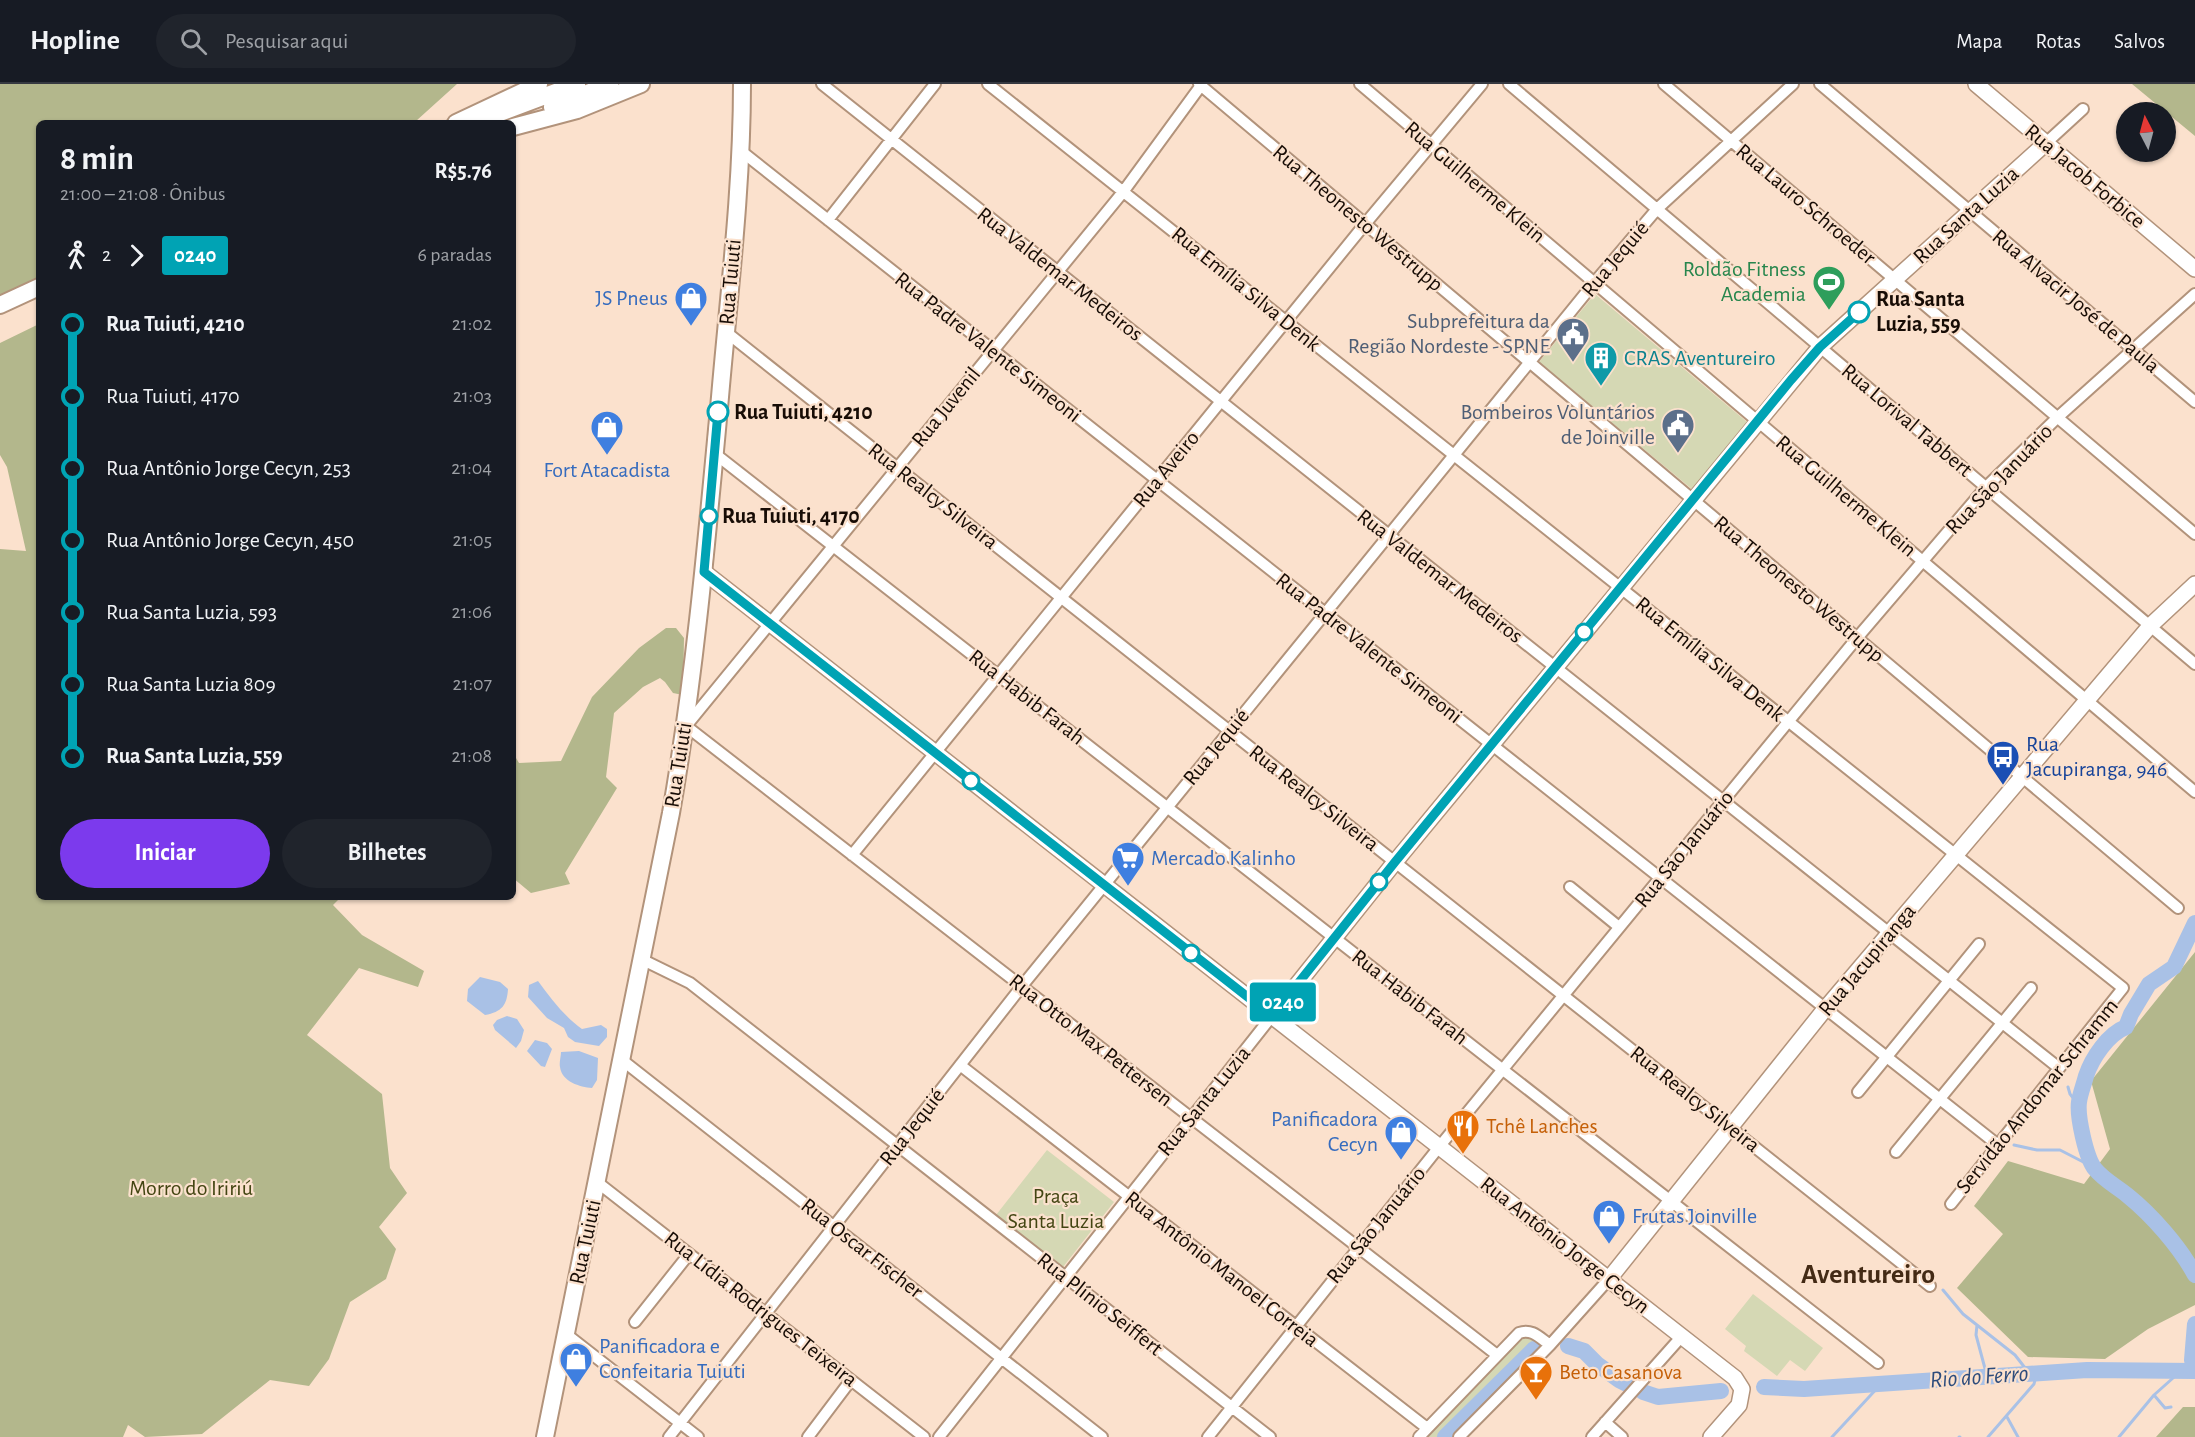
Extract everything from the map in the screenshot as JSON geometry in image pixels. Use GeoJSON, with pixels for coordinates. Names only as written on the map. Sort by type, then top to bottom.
{"type":"FeatureCollection","features":[{"type":"Feature","properties":{"kind":"main road"},"geometry":{"type":"LineString","coordinates":[[462,120],[539,84]]}},
{"type":"Feature","properties":{"kind":"main road"},"geometry":{"type":"LineString","coordinates":[[481,120],[577,84]]}},
{"type":"Feature","properties":{"kind":"main road"},"geometry":{"type":"LineString","coordinates":[[514,120],[610,84]]}},
{"type":"Feature","properties":{"kind":"main road"},"geometry":{"type":"LineString","coordinates":[[516,126],[577,110],[641,84]]}},
{"type":"Feature","properties":{"kind":"main road","name":"Rua Tuiuti"},"geometry":{"type":"LineString","coordinates":[[545,1437],[671,813],[686,726],[704,572],[726,332],[741,151],[742,84]]}},
{"type":"Feature","properties":{"kind":"main road"},"geometry":{"type":"LineString","coordinates":[[0,305],[36,288]]}},
{"type":"Feature","properties":{"kind":"main road"},"geometry":{"type":"LineString","coordinates":[[0,316],[36,299]]}},
{"type":"Feature","properties":{"kind":"street","name":"Rua Valdemar Medeiros"},"geometry":{"type":"LineString","coordinates":[[822,84],[2059,1068]]}},
{"type":"Feature","properties":{"kind":"street"},"geometry":{"type":"LineString","coordinates":[[828,220],[935,84]]}},
{"type":"Feature","properties":{"kind":"street","name":"Rua Emília Silva Denk"},"geometry":{"type":"LineString","coordinates":[[988,84],[2123,988]]}},
{"type":"Feature","properties":{"kind":"street","name":"Rua Guilherme Klein"},"geometry":{"type":"LineString","coordinates":[[1360,84],[2195,792]]}},
{"type":"Feature","properties":{"kind":"street","name":"Rua Aveiro"},"geometry":{"type":"LineString","coordinates":[[852,855],[1365,224],[1482,84]]}},
{"type":"Feature","properties":{"kind":"street","name":"Rua Lorival Tabbert"},"geometry":{"type":"LineString","coordinates":[[1509,84],[2195,664]]}},
{"type":"Feature","properties":{"kind":"street","name":"Rua Lauro Schroeder"},"geometry":{"type":"LineString","coordinates":[[1664,84],[2195,534]]}},
{"type":"Feature","properties":{"kind":"street","name":"Rua Jequié"},"geometry":{"type":"LineString","coordinates":[[669,1437],[1022,987],[1594,283],[1657,210],[1793,84]]}},
{"type":"Feature","properties":{"kind":"street","name":"Rua Alvacir José de Paula"},"geometry":{"type":"LineString","coordinates":[[1820,84],[2195,402]]}},
{"type":"Feature","properties":{"kind":"street","name":"Rua Jacob Forbice"},"geometry":{"type":"LineString","coordinates":[[1976,84],[2195,269]]}},
{"type":"Feature","properties":{"kind":"street","name":"Rua Juvenil"},"geometry":{"type":"LineString","coordinates":[[686,726],[1123,192],[1201,85]]}},
{"type":"Feature","properties":{"kind":"street","name":"Rua Theonesto Westrupp"},"geometry":{"type":"LineString","coordinates":[[1201,85],[2178,908]]}},
{"type":"Feature","properties":{"kind":"street","name":"Rua Santa Luzia"},"geometry":{"type":"LineString","coordinates":[[939,1437],[1395,862],[1820,347],[2083,109]]}},
{"type":"Feature","properties":{"kind":"street","name":"Rua Padre Valente Simeoni"},"geometry":{"type":"LineString","coordinates":[[741,151],[1998,1145]]}},
{"type":"Feature","properties":{"kind":"street","name":"Rua São Januário"},"geometry":{"type":"LineString","coordinates":[[1208,1437],[1439,1147],[1619,927],[1857,638],[1986,487],[2058,417],[2195,294]]}},
{"type":"Feature","properties":{"kind":"street","name":"Rua Realcy Silveira"},"geometry":{"type":"LineString","coordinates":[[726,332],[1930,1286]]}},
{"type":"Feature","properties":{"kind":"street","name":"Rua Habib Farah"},"geometry":{"type":"LineString","coordinates":[[714,453],[1878,1363]]}},
{"type":"Feature","properties":{"kind":"street","name":"Rua Antônio Jorge Cecyn"},"geometry":{"type":"LineString","coordinates":[[704,572],[1735,1378],[1743,1389],[1739,1405],[1711,1437]]}},
{"type":"Feature","properties":{"kind":"street","name":"Rua Jacupiranga"},"geometry":{"type":"LineString","coordinates":[[1459,1437],[1550,1345],[1609,1280],[1825,1009],[2150,626],[2195,584]]}},
{"type":"Feature","properties":{"kind":"street","name":"Rua Otto Max Pettersen"},"geometry":{"type":"LineString","coordinates":[[686,726],[1497,1355]]}},
{"type":"Feature","properties":{"kind":"street"},"geometry":{"type":"LineString","coordinates":[[1570,887],[1619,927]]}},
{"type":"Feature","properties":{"kind":"street"},"geometry":{"type":"LineString","coordinates":[[1858,1092],[1979,944]]}},
{"type":"Feature","properties":{"kind":"street","name":"Rua Plínio Seiffert"},"geometry":{"type":"LineString","coordinates":[[641,959],[690,983],[1270,1437]]}},
{"type":"Feature","properties":{"kind":"street"},"geometry":{"type":"LineString","coordinates":[[1896,1152],[2031,988]]}},
{"type":"Feature","properties":{"kind":"street","name":"Servidão Andomar Schramm"},"geometry":{"type":"LineString","coordinates":[[1951,1204],[2123,988]]}},
{"type":"Feature","properties":{"kind":"street","name":"Rua Oscar Fischer"},"geometry":{"type":"LineString","coordinates":[[622,1060],[1102,1437]]}},
{"type":"Feature","properties":{"kind":"street","name":"Rua Antônio Manoel Correia"},"geometry":{"type":"LineString","coordinates":[[960,1065],[1296,1326],[1423,1433]]}},
{"type":"Feature","properties":{"kind":"street","name":"Rua Lídia Rodrigues Teixeira"},"geometry":{"type":"LineString","coordinates":[[597,1182],[924,1437]]}},
{"type":"Feature","properties":{"kind":"street"},"geometry":{"type":"LineString","coordinates":[[635,1322],[689,1254]]}},
{"type":"Feature","properties":{"kind":"street"},"geometry":{"type":"LineString","coordinates":[[1423,1433],[1523,1331],[1533,1333],[1550,1345]]}},
{"type":"Feature","properties":{"kind":"street"},"geometry":{"type":"LineString","coordinates":[[566,1334],[698,1437]]}},
{"type":"Feature","properties":{"kind":"street"},"geometry":{"type":"LineString","coordinates":[[1592,1437],[1682,1336]]}},
{"type":"Feature","properties":{"kind":"street"},"geometry":{"type":"LineString","coordinates":[[808,1437],[851,1380]]}},
{"type":"Feature","properties":{"kind":"street"},"geometry":{"type":"LineString","coordinates":[[1605,1422],[1623,1437]]}},
{"type":"Feature","properties":{"kind":"green space"},"geometry":{"type":"Polygon","coordinates":[[[0,84],[457,84],[417,120],[36,120],[36,281],[0,298],[0,84]]]}},
{"type":"Feature","properties":{"kind":"green space"},"geometry":{"type":"Polygon","coordinates":[[[2132,84],[2195,84],[2195,136],[2176,120],[2176,102],[2154,102],[2132,84]]]}},
{"type":"Feature","properties":{"kind":"green space"},"geometry":{"type":"Polygon","coordinates":[[[1595,294],[1747,422],[1693,490],[1539,362],[1595,294]]]}},
{"type":"Feature","properties":{"kind":"green space","name":"Morro do Iririú"},"geometry":{"type":"Polygon","coordinates":[[[36,325],[36,900],[338,900],[333,905],[362,935],[424,971],[418,987],[359,968],[307,1035],[382,1094],[390,1168],[407,1193],[379,1227],[396,1249],[386,1279],[350,1302],[329,1359],[309,1386],[270,1380],[202,1434],[145,1437],[128,1425],[123,1437],[0,1437],[0,549],[26,551],[7,467],[0,455],[0,343],[36,325]]]}},
{"type":"Feature","properties":{"kind":"green space"},"geometry":{"type":"Polygon","coordinates":[[[666,628],[676,628],[684,638],[683,695],[673,693],[660,678],[643,687],[614,713],[606,777],[617,788],[565,873],[570,884],[531,893],[516,880],[516,758],[519,763],[561,761],[592,697],[639,648],[666,628]]]}},
{"type":"Feature","properties":{"kind":"green space"},"geometry":{"type":"Polygon","coordinates":[[[2195,952],[2195,1305],[2148,1329],[2105,1359],[2028,1357],[1957,1288],[2003,1234],[1974,1206],[2008,1161],[2084,1184],[2110,1149],[2091,1081],[2195,952]]]}},
{"type":"Feature","properties":{"kind":"green space","name":"Praça Santa Luzia"},"geometry":{"type":"Polygon","coordinates":[[[1047,1150],[1114,1202],[1063,1267],[996,1215],[1047,1150]]]}},
{"type":"Feature","properties":{"kind":"green space"},"geometry":{"type":"Polygon","coordinates":[[[1753,1294],[1823,1348],[1805,1371],[1790,1360],[1777,1376],[1744,1351],[1746,1346],[1725,1329],[1753,1294]]]}},
{"type":"Feature","properties":{"kind":"green space"},"geometry":{"type":"Polygon","coordinates":[[[1529,1335],[1539,1342],[1539,1346],[1451,1437],[1425,1437],[1514,1340],[1529,1335]]]}},
{"type":"Feature","properties":{"kind":"green space"},"geometry":{"type":"Polygon","coordinates":[[[2183,1407],[2195,1407],[2195,1437],[2156,1437],[2183,1407]]]}},
{"type":"Feature","properties":{"kind":"water"},"geometry":{"type":"Polygon","coordinates":[[[480,977],[500,982],[508,989],[503,1007],[496,1012],[485,1015],[467,1001],[468,989],[480,977]]]}},
{"type":"Feature","properties":{"kind":"water"},"geometry":{"type":"Polygon","coordinates":[[[538,981],[564,1013],[582,1029],[601,1025],[607,1029],[607,1037],[599,1046],[575,1042],[568,1037],[564,1028],[547,1018],[528,997],[529,985],[538,981]]]}},
{"type":"Feature","properties":{"kind":"water"},"geometry":{"type":"Polygon","coordinates":[[[507,1016],[517,1019],[524,1030],[516,1048],[495,1030],[493,1025],[497,1020],[507,1016]]]}},
{"type":"Feature","properties":{"kind":"water"},"geometry":{"type":"Polygon","coordinates":[[[535,1040],[547,1043],[552,1049],[545,1067],[541,1066],[527,1051],[535,1040]]]}},
{"type":"Feature","properties":{"kind":"water"},"geometry":{"type":"Polygon","coordinates":[[[579,1051],[598,1058],[597,1080],[592,1088],[572,1083],[561,1072],[561,1052],[579,1051]]]}},
{"type":"Feature","properties":{"kind":"waterway"},"geometry":{"type":"LineString","coordinates":[[2195,923],[2174,967],[2149,984],[2126,1027],[2113,1035],[2097,1054],[2086,1076],[2079,1108],[2085,1147],[2095,1169],[2156,1222],[2182,1254],[2195,1275]]}},
{"type":"Feature","properties":{"kind":"waterway"},"geometry":{"type":"LineString","coordinates":[[2068,1087],[2070,1094],[2078,1104]]}},
{"type":"Feature","properties":{"kind":"waterway"},"geometry":{"type":"LineString","coordinates":[[2014,1145],[2037,1150],[2060,1150],[2093,1167]]}},
{"type":"Feature","properties":{"kind":"waterway"},"geometry":{"type":"LineString","coordinates":[[1943,1290],[1963,1314],[2015,1355],[2029,1373]]}},
{"type":"Feature","properties":{"kind":"waterway"},"geometry":{"type":"LineString","coordinates":[[2195,1324],[2192,1360],[2195,1371]]}},
{"type":"Feature","properties":{"kind":"waterway"},"geometry":{"type":"LineString","coordinates":[[1977,1325],[1976,1335],[1987,1376]]}},
{"type":"Feature","properties":{"kind":"waterway","name":"Rio do Ferro"},"geometry":{"type":"LineString","coordinates":[[1568,1346],[1584,1351],[1597,1364],[1627,1384]]}},
{"type":"Feature","properties":{"kind":"waterway","name":"Rio do Ferro"},"geometry":{"type":"LineString","coordinates":[[1445,1437],[1534,1349]]}},
{"type":"Feature","properties":{"kind":"waterway","name":"Rio do Ferro"},"geometry":{"type":"LineString","coordinates":[[1764,1387],[1804,1389],[2087,1370],[2195,1371]]}},
{"type":"Feature","properties":{"kind":"waterway"},"geometry":{"type":"LineString","coordinates":[[2119,1437],[2154,1395],[2182,1370]]}},
{"type":"Feature","properties":{"kind":"waterway"},"geometry":{"type":"LineString","coordinates":[[1988,1437],[2034,1384],[2037,1372]]}},
{"type":"Feature","properties":{"kind":"waterway"},"geometry":{"type":"LineString","coordinates":[[1832,1437],[1881,1384]]}},
{"type":"Feature","properties":{"kind":"waterway","name":"Rio do Ferro"},"geometry":{"type":"LineString","coordinates":[[1643,1392],[1658,1397],[1721,1391]]}},
{"type":"Feature","properties":{"kind":"waterway"},"geometry":{"type":"LineString","coordinates":[[2154,1395],[2165,1408],[2171,1407]]}},
{"type":"Feature","properties":{"kind":"waterway"},"geometry":{"type":"LineString","coordinates":[[2007,1417],[2018,1437]]}},
{"type":"Feature","properties":{"kind":"bus line","name":"0240"},"geometry":{"type":"LineString","coordinates":[[718,412],[704,572],[1272,1016],[1395,862],[1791,380],[1820,347],[1859,312]]}},
{"type":"Feature","properties":{"kind":"place","name":"Roldão Fitness Academia"},"geometry":{"type":"Point","coordinates":[1829,311]}},
{"type":"Feature","properties":{"kind":"place","name":"Rua Santa Luzia, 559"},"geometry":{"type":"Point","coordinates":[1859,312]}},
{"type":"Feature","properties":{"kind":"place","name":"JS Pneus"},"geometry":{"type":"Point","coordinates":[691,327]}},
{"type":"Feature","properties":{"kind":"place","name":"Subprefeitura da Região Nordeste - SPNE"},"geometry":{"type":"Point","coordinates":[1573,363]}},
{"type":"Feature","properties":{"kind":"place","name":"CRAS Aventureiro"},"geometry":{"type":"Point","coordinates":[1601,387]}},
{"type":"Feature","properties":{"kind":"place","name":"Rua Tuiuti, 4210"},"geometry":{"type":"Point","coordinates":[718,412]}},
{"type":"Feature","properties":{"kind":"place","name":"Bombeiros Voluntários de Joinville"},"geometry":{"type":"Point","coordinates":[1678,454]}},
{"type":"Feature","properties":{"kind":"place","name":"Fort Atacadista"},"geometry":{"type":"Point","coordinates":[607,456]}},
{"type":"Feature","properties":{"kind":"place","name":"Rua Tuiuti, 4170"},"geometry":{"type":"Point","coordinates":[709,516]}},
{"type":"Feature","properties":{"kind":"place","name":"Rua Jacupiranga, 946"},"geometry":{"type":"Point","coordinates":[2003,786]}},
{"type":"Feature","properties":{"kind":"place","name":"Mercado Kalinho"},"geometry":{"type":"Point","coordinates":[1128,887]}},
{"type":"Feature","properties":{"kind":"place","name":"Tchê Lanches"},"geometry":{"type":"Point","coordinates":[1463,1155]}},
{"type":"Feature","properties":{"kind":"place","name":"Panificadora Cecyn"},"geometry":{"type":"Point","coordinates":[1401,1161]}},
{"type":"Feature","properties":{"kind":"place","name":"Frutas Joinville"},"geometry":{"type":"Point","coordinates":[1609,1245]}},
{"type":"Feature","properties":{"kind":"place","name":"Panificadora e Confeitaria Tuiuti"},"geometry":{"type":"Point","coordinates":[576,1388]}},
{"type":"Feature","properties":{"kind":"place","name":"Beto Casanova"},"geometry":{"type":"Point","coordinates":[1536,1401]}},
{"type":"Feature","properties":{"kind":"district","name":"Aventureiro"},"geometry":{"type":"Point","coordinates":[1868,1275]}}]}
